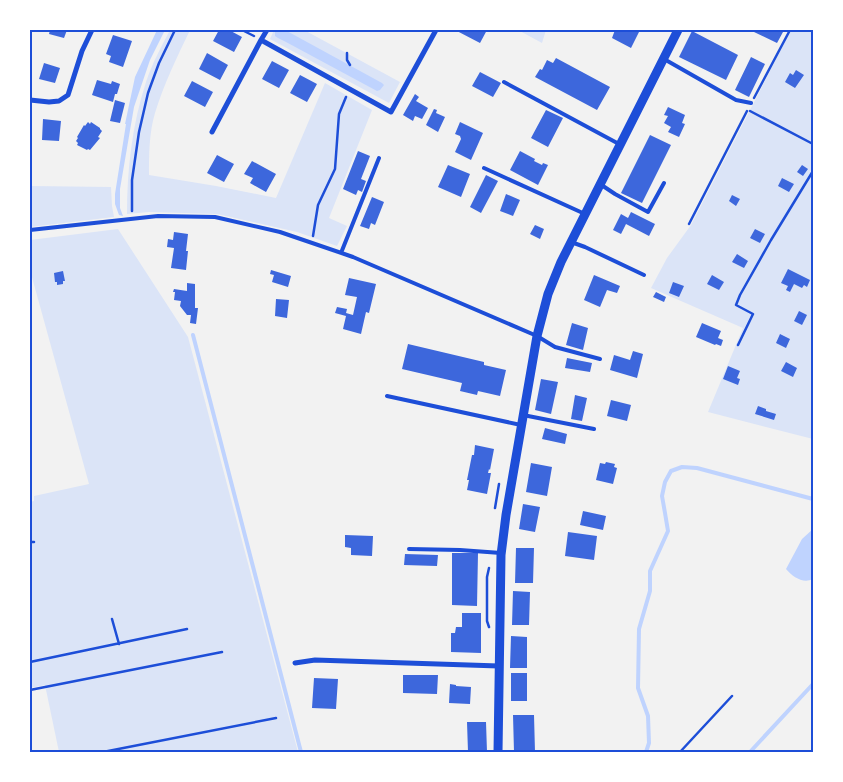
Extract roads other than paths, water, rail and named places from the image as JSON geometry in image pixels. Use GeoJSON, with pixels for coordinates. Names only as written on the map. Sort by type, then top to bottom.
{"type":"FeatureCollection","features":[{"type":"Feature","properties":{"kind":"street"},"geometry":{"type":"LineString","coordinates":[[30,100],[59,101],[68,95],[82,51],[92,30]]}},
{"type":"Feature","properties":{"kind":"street"},"geometry":{"type":"LineString","coordinates":[[212,132],[267,30]]}},
{"type":"Feature","properties":{"kind":"street"},"geometry":{"type":"LineString","coordinates":[[261,40],[391,112],[436,30]]}},
{"type":"Feature","properties":{"kind":"street"},"geometry":{"type":"LineString","coordinates":[[498,752],[501,553],[537,336],[548,294],[570,242],[678,30]]}},
{"type":"Feature","properties":{"kind":"street"},"geometry":{"type":"LineString","coordinates":[[295,663],[315,660],[499,666]]}},
{"type":"Feature","properties":{"kind":"lane"},"geometry":{"type":"LineString","coordinates":[[663,58],[736,100],[751,103]]}},
{"type":"Feature","properties":{"kind":"lane"},"geometry":{"type":"LineString","coordinates":[[504,82],[620,144]]}},
{"type":"Feature","properties":{"kind":"lane"},"geometry":{"type":"LineString","coordinates":[[341,253],[379,158]]}},
{"type":"Feature","properties":{"kind":"lane"},"geometry":{"type":"LineString","coordinates":[[484,168],[584,214]]}},
{"type":"Feature","properties":{"kind":"lane"},"geometry":{"type":"LineString","coordinates":[[600,184],[648,212],[664,183]]}},
{"type":"Feature","properties":{"kind":"lane"},"geometry":{"type":"LineString","coordinates":[[30,230],[158,216],[215,217],[280,232],[353,257],[537,336],[556,347],[600,359]]}},
{"type":"Feature","properties":{"kind":"lane"},"geometry":{"type":"LineString","coordinates":[[570,242],[585,247],[644,275]]}},
{"type":"Feature","properties":{"kind":"lane"},"geometry":{"type":"LineString","coordinates":[[387,396],[521,425]]}},
{"type":"Feature","properties":{"kind":"lane"},"geometry":{"type":"LineString","coordinates":[[523,415],[594,429]]}},
{"type":"Feature","properties":{"kind":"lane"},"geometry":{"type":"LineString","coordinates":[[409,549],[501,553]]}},
{"type":"Feature","properties":{"kind":"water"},"geometry":{"type":"Polygon","coordinates":[[[157,30],[165,30],[150,60],[134,107],[120,189],[120,208],[123,216],[119,215],[115,204],[115,194],[125,124],[135,77],[157,30]]]}},
{"type":"Feature","properties":{"kind":"water"},"geometry":{"type":"Polygon","coordinates":[[[275,30],[285,30],[384,85],[377,91],[278,38],[275,36],[275,30]]]}},
{"type":"Feature","properties":{"kind":"water"},"geometry":{"type":"Polygon","coordinates":[[[813,529],[813,579],[806,581],[795,577],[786,569],[802,539],[813,529]]]}},
{"type":"Feature","properties":{"kind":"waterway"},"geometry":{"type":"LineString","coordinates":[[193,335],[301,752]]}},
{"type":"Feature","properties":{"kind":"waterway"},"geometry":{"type":"LineString","coordinates":[[646,752],[649,743],[648,716],[638,688],[639,629],[650,591],[650,571],[668,531],[662,496],[665,482],[671,471],[682,467],[697,468],[813,499]]}},
{"type":"Feature","properties":{"kind":"waterway"},"geometry":{"type":"LineString","coordinates":[[750,752],[813,684]]}}]}
